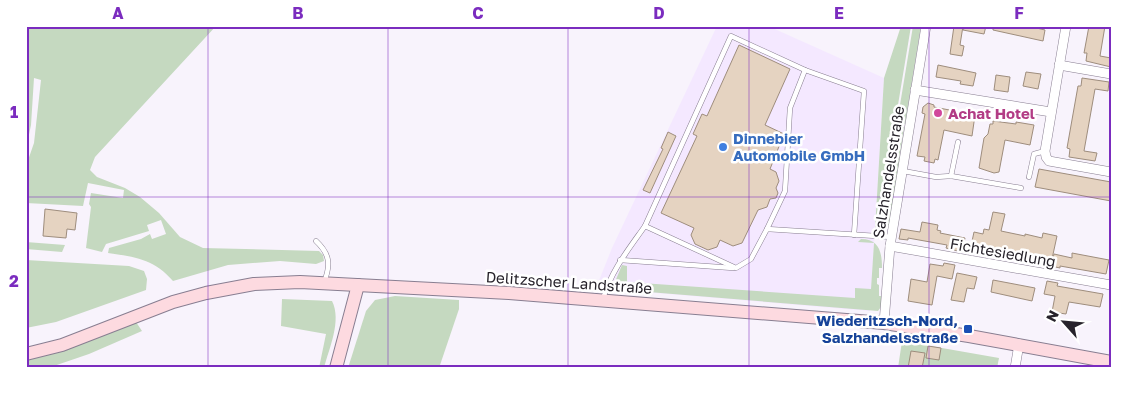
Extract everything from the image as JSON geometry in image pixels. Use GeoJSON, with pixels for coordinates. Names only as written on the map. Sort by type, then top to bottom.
{"type":"FeatureCollection","features":[{"type":"Feature","properties":{"kind":"street","name":"Salzhandelsstraße"},"geometry":{"type":"LineString","coordinates":[[884,322],[891,241],[926,26]]}},
{"type":"Feature","properties":{"kind":"street"},"geometry":{"type":"LineString","coordinates":[[1066,26],[1045,151],[1046,157],[1049,161],[1111,172]]}},
{"type":"Feature","properties":{"kind":"street"},"geometry":{"type":"LineString","coordinates":[[1059,66],[1111,74]]}},
{"type":"Feature","properties":{"kind":"street"},"geometry":{"type":"LineString","coordinates":[[916,90],[1051,112]]}},
{"type":"Feature","properties":{"kind":"street","name":"Fichtesiedlung"},"geometry":{"type":"LineString","coordinates":[[891,241],[1111,285]]}},
{"type":"Feature","properties":{"kind":"street","name":"Delitzscher Landstraße"},"geometry":{"type":"LineString","coordinates":[[26,354],[62,345],[173,302],[206,292],[254,284],[324,283],[509,293],[884,322],[1019,344],[1111,362]]}},
{"type":"Feature","properties":{"kind":"street"},"geometry":{"type":"LineString","coordinates":[[336,368],[358,285]]}},
{"type":"Feature","properties":{"kind":"street"},"geometry":{"type":"LineString","coordinates":[[1015,368],[1019,344]]}},
{"type":"Feature","properties":{"kind":"lane"},"geometry":{"type":"LineString","coordinates":[[602,300],[606,287],[620,260],[645,226],[731,36],[805,70],[864,91],[854,235]]}},
{"type":"Feature","properties":{"kind":"lane"},"geometry":{"type":"LineString","coordinates":[[620,260],[736,268],[751,259],[767,230],[784,191],[790,108],[805,70]]}},
{"type":"Feature","properties":{"kind":"lane"},"geometry":{"type":"LineString","coordinates":[[951,176],[958,142]]}},
{"type":"Feature","properties":{"kind":"lane"},"geometry":{"type":"LineString","coordinates":[[1029,176],[1034,154],[1045,151]]}},
{"type":"Feature","properties":{"kind":"lane"},"geometry":{"type":"LineString","coordinates":[[903,170],[936,177],[951,176],[1021,188]]}},
{"type":"Feature","properties":{"kind":"lane"},"geometry":{"type":"LineString","coordinates":[[645,226],[736,268]]}},
{"type":"Feature","properties":{"kind":"lane"},"geometry":{"type":"LineString","coordinates":[[767,230],[854,235],[891,241]]}},
{"type":"Feature","properties":{"kind":"lane"},"geometry":{"type":"LineString","coordinates":[[316,241],[325,249],[328,260],[328,272],[324,283]]}},
{"type":"Feature","properties":{"kind":"shaded area"},"geometry":{"type":"Polygon","coordinates":[[[717,26],[768,26],[884,78],[870,311],[596,288],[612,248],[717,26]]]}},
{"type":"Feature","properties":{"kind":"green space"},"geometry":{"type":"Polygon","coordinates":[[[29,26],[216,26],[95,157],[90,170],[97,177],[125,188],[140,197],[159,213],[180,237],[203,248],[319,251],[323,255],[324,261],[316,264],[280,261],[228,265],[173,281],[159,268],[144,260],[108,253],[109,248],[141,239],[150,234],[152,239],[166,234],[161,220],[147,225],[149,231],[106,244],[102,252],[86,248],[91,193],[123,198],[124,190],[88,183],[83,206],[26,203],[26,166],[34,143],[41,80],[34,78],[31,125],[26,149],[26,30],[29,26]]]}},
{"type":"Feature","properties":{"kind":"green space"},"geometry":{"type":"Polygon","coordinates":[[[901,26],[911,26],[896,117],[899,125],[904,127],[890,224],[885,228],[875,229],[884,78],[901,26]]]}},
{"type":"Feature","properties":{"kind":"green space"},"geometry":{"type":"Polygon","coordinates":[[[913,26],[921,26],[905,124],[898,117],[913,26]]]}},
{"type":"Feature","properties":{"kind":"green space"},"geometry":{"type":"Polygon","coordinates":[[[861,239],[872,241],[876,244],[880,252],[882,268],[879,268],[877,284],[879,285],[879,296],[882,296],[881,307],[878,311],[612,289],[622,265],[627,266],[627,282],[855,298],[855,288],[871,289],[874,243],[858,242],[861,239]]]}},
{"type":"Feature","properties":{"kind":"green space"},"geometry":{"type":"Polygon","coordinates":[[[26,242],[65,245],[62,252],[26,249],[26,242]]]}},
{"type":"Feature","properties":{"kind":"green space"},"geometry":{"type":"Polygon","coordinates":[[[26,260],[129,266],[144,271],[147,279],[146,290],[56,322],[26,328],[26,260]]]}},
{"type":"Feature","properties":{"kind":"green space"},"geometry":{"type":"Polygon","coordinates":[[[395,296],[459,300],[459,309],[439,368],[348,368],[366,311],[375,300],[395,296]]]}},
{"type":"Feature","properties":{"kind":"green space"},"geometry":{"type":"Polygon","coordinates":[[[282,299],[332,301],[336,317],[335,326],[324,368],[319,368],[326,334],[281,326],[282,299]]]}},
{"type":"Feature","properties":{"kind":"green space"},"geometry":{"type":"Polygon","coordinates":[[[136,322],[142,331],[89,354],[48,368],[26,368],[26,360],[136,322]]]}},
{"type":"Feature","properties":{"kind":"green space"},"geometry":{"type":"Polygon","coordinates":[[[902,341],[999,358],[997,368],[898,368],[902,341]]]}},
{"type":"Feature","properties":{"kind":"building"},"geometry":{"type":"Polygon","coordinates":[[[954,26],[963,26],[960,45],[964,46],[962,56],[950,54],[954,26]]]}},
{"type":"Feature","properties":{"kind":"building"},"geometry":{"type":"Polygon","coordinates":[[[964,26],[986,26],[984,34],[963,30],[964,26]]]}},
{"type":"Feature","properties":{"kind":"building"},"geometry":{"type":"Polygon","coordinates":[[[993,26],[1028,26],[1045,30],[1043,41],[993,30],[993,26]]]}},
{"type":"Feature","properties":{"kind":"building"},"geometry":{"type":"Polygon","coordinates":[[[1089,26],[1105,26],[1100,56],[1111,58],[1111,67],[1086,61],[1087,53],[1084,53],[1089,26]]]}},
{"type":"Feature","properties":{"kind":"building","name":"Dinnebier Automobile GmbH"},"geometry":{"type":"Polygon","coordinates":[[[739,45],[790,69],[765,125],[784,134],[770,169],[776,172],[779,181],[776,188],[778,193],[776,198],[770,199],[767,207],[758,210],[742,243],[733,246],[720,240],[717,247],[708,250],[695,244],[691,235],[694,228],[661,213],[697,136],[693,134],[702,114],[707,116],[739,45]]]}},
{"type":"Feature","properties":{"kind":"building"},"geometry":{"type":"Polygon","coordinates":[[[938,65],[976,73],[973,86],[960,84],[961,81],[936,77],[938,65]]]}},
{"type":"Feature","properties":{"kind":"building"},"geometry":{"type":"Polygon","coordinates":[[[1026,72],[1041,74],[1038,89],[1023,86],[1026,72]]]}},
{"type":"Feature","properties":{"kind":"building"},"geometry":{"type":"Polygon","coordinates":[[[996,75],[1010,77],[1008,92],[994,90],[996,75]]]}},
{"type":"Feature","properties":{"kind":"building"},"geometry":{"type":"Polygon","coordinates":[[[1082,78],[1109,82],[1108,91],[1095,89],[1084,151],[1097,153],[1095,161],[1069,157],[1070,149],[1067,148],[1078,86],[1081,86],[1082,78]]]}},
{"type":"Feature","properties":{"kind":"building"},"geometry":{"type":"Polygon","coordinates":[[[928,103],[934,105],[934,107],[975,115],[972,136],[944,130],[938,160],[935,159],[934,163],[924,161],[925,157],[917,156],[925,114],[922,113],[923,107],[928,103]]]}},
{"type":"Feature","properties":{"kind":"building"},"geometry":{"type":"Polygon","coordinates":[[[993,121],[1034,125],[1030,145],[1005,140],[999,172],[994,173],[979,168],[984,138],[988,134],[990,124],[993,124],[993,121]]]}},
{"type":"Feature","properties":{"kind":"building"},"geometry":{"type":"Polygon","coordinates":[[[668,132],[676,136],[650,193],[643,190],[663,149],[661,148],[668,132]]]}},
{"type":"Feature","properties":{"kind":"building"},"geometry":{"type":"Polygon","coordinates":[[[1039,169],[1111,182],[1111,201],[1035,187],[1039,169]]]}},
{"type":"Feature","properties":{"kind":"building"},"geometry":{"type":"Polygon","coordinates":[[[45,209],[77,213],[75,230],[67,229],[66,238],[43,236],[45,209]]]}},
{"type":"Feature","properties":{"kind":"building"},"geometry":{"type":"Polygon","coordinates":[[[993,212],[1005,214],[1001,231],[1042,238],[1043,233],[1057,236],[1052,259],[971,246],[974,232],[983,234],[984,229],[989,230],[993,212]]]}},
{"type":"Feature","properties":{"kind":"building"},"geometry":{"type":"Polygon","coordinates":[[[922,222],[938,225],[937,230],[941,231],[940,233],[965,238],[962,252],[946,248],[947,245],[908,238],[908,240],[899,239],[901,229],[920,232],[922,222]]]}},
{"type":"Feature","properties":{"kind":"building"},"geometry":{"type":"Polygon","coordinates":[[[1072,253],[1109,260],[1106,274],[1051,266],[1054,254],[1072,258],[1072,253]]]}},
{"type":"Feature","properties":{"kind":"building"},"geometry":{"type":"Polygon","coordinates":[[[944,263],[955,265],[952,279],[937,276],[932,305],[908,301],[911,279],[927,282],[930,264],[943,266],[944,263]]]}},
{"type":"Feature","properties":{"kind":"building"},"geometry":{"type":"Polygon","coordinates":[[[957,273],[977,277],[974,289],[967,288],[964,302],[951,300],[957,273]]]}},
{"type":"Feature","properties":{"kind":"building"},"geometry":{"type":"Polygon","coordinates":[[[993,280],[1035,288],[1032,301],[991,292],[993,280]]]}},
{"type":"Feature","properties":{"kind":"building"},"geometry":{"type":"Polygon","coordinates":[[[1047,281],[1058,283],[1057,286],[1103,294],[1100,307],[1069,302],[1066,314],[1052,312],[1055,296],[1044,294],[1047,281]]]}},
{"type":"Feature","properties":{"kind":"building"},"geometry":{"type":"Polygon","coordinates":[[[928,346],[941,348],[939,360],[926,358],[928,346]]]}},
{"type":"Feature","properties":{"kind":"building"},"geometry":{"type":"Polygon","coordinates":[[[911,351],[925,353],[922,368],[908,368],[911,351]]]}},
{"type":"Feature","properties":{"kind":"place","name":"Achat Hotel"},"geometry":{"type":"Point","coordinates":[938,113]}},
{"type":"Feature","properties":{"kind":"place","name":"Dinnebier Automobile GmbH"},"geometry":{"type":"Point","coordinates":[723,147]}},
{"type":"Feature","properties":{"kind":"place","name":"Wiederitzsch-Nord, Salzhandelsstraße"},"geometry":{"type":"Point","coordinates":[968,329]}}]}
